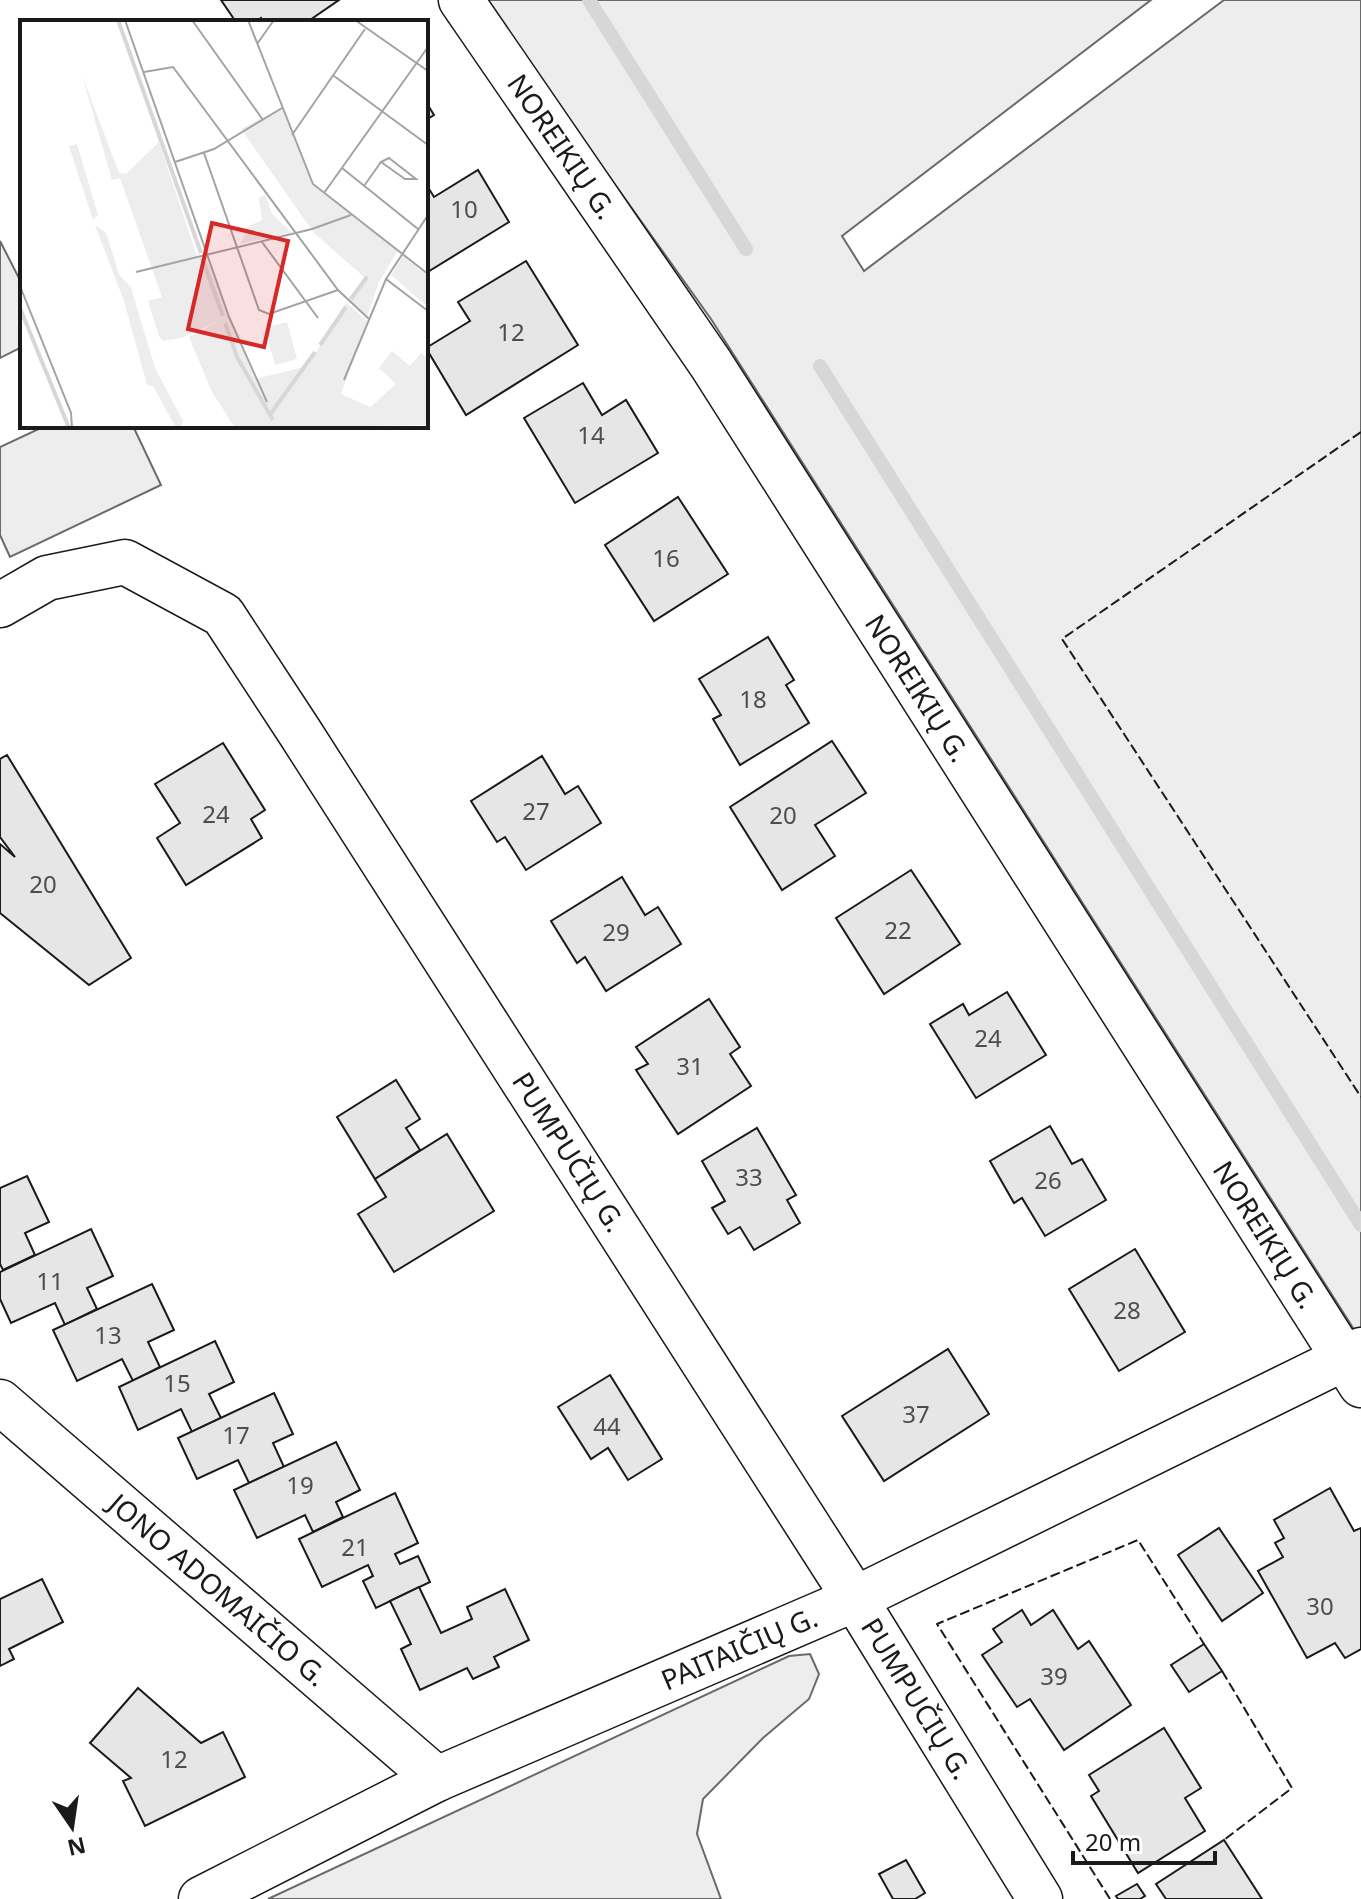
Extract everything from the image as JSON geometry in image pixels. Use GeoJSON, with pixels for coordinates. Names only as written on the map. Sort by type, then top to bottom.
{"type":"FeatureCollection","features":[{"type":"Feature","properties":{"kind":"street","name":"NOREIKIŲ G."},"geometry":{"type":"LineString","coordinates":[[461,0],[711,364],[1356,1365]]}},
{"type":"Feature","properties":{"kind":"street","name":"PUMPUČIŲ G."},"geometry":{"type":"LineString","coordinates":[[0,605],[47,578],[125,562],[223,615],[855,1599],[1040,1899]]}},
{"type":"Feature","properties":{"kind":"street","name":"PAITAIČIŲ G."},"geometry":{"type":"LineString","coordinates":[[201,1899],[437,1779],[855,1599],[1356,1365]]}},
{"type":"Feature","properties":{"kind":"street","name":"JONO ADOMAIČIO G."},"geometry":{"type":"LineString","coordinates":[[0,1402],[437,1779]]}},
{"type":"Feature","properties":{"kind":"shaded area"},"geometry":{"type":"Polygon","coordinates":[[[483,0],[1151,0],[842,236],[864,271],[1224,0],[1361,0],[1361,1327],[1355,1331],[711,319],[483,0]]]}},
{"type":"Feature","properties":{"kind":"shaded area"},"geometry":{"type":"Polygon","coordinates":[[[0,241],[20,280],[20,348],[0,358],[0,241]]]}},
{"type":"Feature","properties":{"kind":"shaded area"},"geometry":{"type":"Polygon","coordinates":[[[41,428],[134,428],[161,485],[10,557],[0,535],[0,447],[41,428]]]}},
{"type":"Feature","properties":{"kind":"shaded area"},"geometry":{"type":"Polygon","coordinates":[[[810,1654],[819,1674],[809,1699],[763,1738],[703,1799],[697,1834],[721,1899],[268,1899],[789,1656],[810,1654]]]}},
{"type":"Feature","properties":{"kind":"building"},"geometry":{"type":"Polygon","coordinates":[[[221,0],[339,0],[310,20],[235,20],[221,0]]]}},
{"type":"Feature","properties":{"kind":"building"},"geometry":{"type":"Polygon","coordinates":[[[428,105],[434,115],[428,119],[428,105]]]}},
{"type":"Feature","properties":{"kind":"building"},"geometry":{"type":"Polygon","coordinates":[[[478,170],[509,222],[428,272],[428,187],[434,197],[478,170]]]}},
{"type":"Feature","properties":{"kind":"building"},"geometry":{"type":"Polygon","coordinates":[[[526,261],[578,345],[466,415],[428,351],[428,347],[470,321],[458,302],[526,261]]]}},
{"type":"Feature","properties":{"kind":"building"},"geometry":{"type":"Polygon","coordinates":[[[583,383],[602,415],[626,400],[658,453],[575,503],[524,418],[583,383]]]}},
{"type":"Feature","properties":{"kind":"building"},"geometry":{"type":"Polygon","coordinates":[[[678,497],[728,574],[654,621],[605,545],[678,497]]]}},
{"type":"Feature","properties":{"kind":"building"},"geometry":{"type":"Polygon","coordinates":[[[768,637],[794,680],[786,685],[809,723],[740,765],[713,719],[721,715],[699,679],[768,637]]]}},
{"type":"Feature","properties":{"kind":"building"},"geometry":{"type":"Polygon","coordinates":[[[832,741],[866,793],[815,825],[835,856],[782,890],[730,807],[832,741]]]}},
{"type":"Feature","properties":{"kind":"building"},"geometry":{"type":"Polygon","coordinates":[[[223,743],[265,810],[251,819],[262,838],[186,885],[157,838],[180,823],[155,784],[223,743]]]}},
{"type":"Feature","properties":{"kind":"building"},"geometry":{"type":"Polygon","coordinates":[[[7,755],[131,958],[89,985],[0,913],[0,844],[15,857],[0,837],[0,759],[7,755]]]}},
{"type":"Feature","properties":{"kind":"building"},"geometry":{"type":"Polygon","coordinates":[[[542,756],[565,794],[578,786],[601,823],[526,870],[505,837],[497,842],[471,801],[542,756]]]}},
{"type":"Feature","properties":{"kind":"building"},"geometry":{"type":"Polygon","coordinates":[[[911,870],[960,944],[884,994],[836,918],[911,870]]]}},
{"type":"Feature","properties":{"kind":"building"},"geometry":{"type":"Polygon","coordinates":[[[622,877],[645,915],[658,907],[681,944],[606,991],[585,957],[577,963],[551,921],[622,877]]]}},
{"type":"Feature","properties":{"kind":"building"},"geometry":{"type":"Polygon","coordinates":[[[1007,992],[1046,1055],[976,1098],[930,1024],[963,1004],[969,1015],[1007,992]]]}},
{"type":"Feature","properties":{"kind":"building"},"geometry":{"type":"Polygon","coordinates":[[[709,999],[740,1047],[730,1054],[751,1086],[678,1134],[636,1070],[648,1064],[636,1047],[709,999]]]}},
{"type":"Feature","properties":{"kind":"building"},"geometry":{"type":"Polygon","coordinates":[[[396,1080],[420,1119],[406,1128],[420,1150],[375,1179],[337,1117],[396,1080]]]}},
{"type":"Feature","properties":{"kind":"building"},"geometry":{"type":"Polygon","coordinates":[[[1050,1126],[1072,1164],[1082,1159],[1106,1200],[1045,1236],[1022,1198],[1014,1203],[990,1161],[1050,1126]]]}},
{"type":"Feature","properties":{"kind":"building"},"geometry":{"type":"Polygon","coordinates":[[[757,1128],[796,1195],[787,1200],[800,1223],[754,1250],[740,1227],[728,1234],[712,1208],[725,1201],[702,1161],[757,1128]]]}},
{"type":"Feature","properties":{"kind":"building"},"geometry":{"type":"Polygon","coordinates":[[[447,1134],[494,1211],[394,1272],[358,1214],[386,1197],[375,1179],[447,1134]]]}},
{"type":"Feature","properties":{"kind":"building"},"geometry":{"type":"Polygon","coordinates":[[[27,1176],[49,1222],[25,1233],[35,1255],[3,1270],[0,1264],[0,1188],[27,1176]]]}},
{"type":"Feature","properties":{"kind":"building"},"geometry":{"type":"Polygon","coordinates":[[[91,1229],[113,1276],[87,1288],[97,1309],[65,1325],[55,1303],[11,1323],[0,1299],[0,1272],[91,1229]]]}},
{"type":"Feature","properties":{"kind":"building"},"geometry":{"type":"Polygon","coordinates":[[[1135,1249],[1185,1332],[1119,1371],[1069,1289],[1135,1249]]]}},
{"type":"Feature","properties":{"kind":"building"},"geometry":{"type":"Polygon","coordinates":[[[152,1284],[174,1330],[148,1342],[160,1367],[133,1381],[122,1359],[77,1381],[53,1330],[152,1284]]]}},
{"type":"Feature","properties":{"kind":"building"},"geometry":{"type":"Polygon","coordinates":[[[215,1341],[234,1382],[209,1394],[221,1418],[192,1432],[181,1409],[138,1430],[119,1387],[215,1341]]]}},
{"type":"Feature","properties":{"kind":"building"},"geometry":{"type":"Polygon","coordinates":[[[948,1349],[989,1414],[884,1481],[842,1416],[948,1349]]]}},
{"type":"Feature","properties":{"kind":"building"},"geometry":{"type":"Polygon","coordinates":[[[610,1375],[662,1459],[628,1480],[608,1448],[591,1459],[558,1407],[610,1375]]]}},
{"type":"Feature","properties":{"kind":"building"},"geometry":{"type":"Polygon","coordinates":[[[274,1393],[293,1434],[273,1443],[284,1467],[249,1483],[238,1460],[197,1479],[178,1438],[274,1393]]]}},
{"type":"Feature","properties":{"kind":"building"},"geometry":{"type":"Polygon","coordinates":[[[336,1442],[360,1490],[336,1502],[343,1517],[313,1532],[305,1515],[257,1538],[234,1490],[336,1442]]]}},
{"type":"Feature","properties":{"kind":"building"},"geometry":{"type":"Polygon","coordinates":[[[1330,1488],[1354,1531],[1361,1528],[1361,1649],[1345,1658],[1335,1643],[1307,1658],[1258,1571],[1283,1557],[1275,1543],[1284,1538],[1274,1520],[1330,1488]]]}},
{"type":"Feature","properties":{"kind":"building"},"geometry":{"type":"Polygon","coordinates":[[[395,1493],[418,1543],[395,1554],[400,1564],[418,1556],[430,1582],[376,1608],[363,1581],[373,1576],[368,1565],[322,1587],[299,1539],[395,1493]]]}},
{"type":"Feature","properties":{"kind":"building"},"geometry":{"type":"Polygon","coordinates":[[[1219,1528],[1263,1593],[1222,1621],[1178,1555],[1219,1528]]]}},
{"type":"Feature","properties":{"kind":"building"},"geometry":{"type":"Polygon","coordinates":[[[42,1579],[63,1622],[9,1649],[14,1659],[0,1666],[0,1599],[42,1579]]]}},
{"type":"Feature","properties":{"kind":"building"},"geometry":{"type":"Polygon","coordinates":[[[419,1587],[441,1633],[472,1619],[467,1607],[505,1589],[529,1640],[494,1657],[499,1667],[473,1679],[467,1668],[420,1690],[401,1649],[411,1644],[390,1601],[419,1587]]]}},
{"type":"Feature","properties":{"kind":"building"},"geometry":{"type":"Polygon","coordinates":[[[1022,1610],[1031,1625],[1053,1610],[1078,1649],[1089,1641],[1131,1705],[1064,1750],[1030,1699],[1017,1707],[982,1655],[1002,1642],[993,1629],[1022,1610]]]}},
{"type":"Feature","properties":{"kind":"building"},"geometry":{"type":"Polygon","coordinates":[[[1204,1644],[1222,1671],[1189,1692],[1171,1665],[1204,1644]]]}},
{"type":"Feature","properties":{"kind":"building"},"geometry":{"type":"Polygon","coordinates":[[[138,1688],[201,1743],[223,1732],[245,1777],[145,1826],[123,1781],[131,1778],[90,1743],[138,1688]]]}},
{"type":"Feature","properties":{"kind":"building"},"geometry":{"type":"Polygon","coordinates":[[[1164,1728],[1201,1788],[1185,1798],[1205,1831],[1138,1873],[1091,1796],[1099,1791],[1089,1775],[1164,1728]]]}},
{"type":"Feature","properties":{"kind":"building"},"geometry":{"type":"Polygon","coordinates":[[[1224,1840],[1262,1899],[1166,1899],[1156,1884],[1224,1840]]]}},
{"type":"Feature","properties":{"kind":"building"},"geometry":{"type":"Polygon","coordinates":[[[906,1860],[925,1893],[915,1899],[893,1899],[879,1874],[906,1860]]]}},
{"type":"Feature","properties":{"kind":"building"},"geometry":{"type":"Polygon","coordinates":[[[1137,1884],[1145,1896],[1140,1899],[1118,1899],[1116,1896],[1137,1884]]]}},
{"type":"Feature","properties":{"kind":"waterway"},"geometry":{"type":"LineString","coordinates":[[589,0],[746,249]]}},
{"type":"Feature","properties":{"kind":"waterway"},"geometry":{"type":"LineString","coordinates":[[820,366],[1361,1225]]}},
{"type":"Feature","properties":{"kind":"fence"},"geometry":{"type":"LineString","coordinates":[[1361,432],[1062,639],[1361,1097]]}},
{"type":"Feature","properties":{"kind":"fence"},"geometry":{"type":"LineString","coordinates":[[1110,1899],[937,1624],[1138,1540],[1204,1644]]}},
{"type":"Feature","properties":{"kind":"fence"},"geometry":{"type":"LineString","coordinates":[[1222,1671],[1292,1788],[1224,1840]]}}]}
